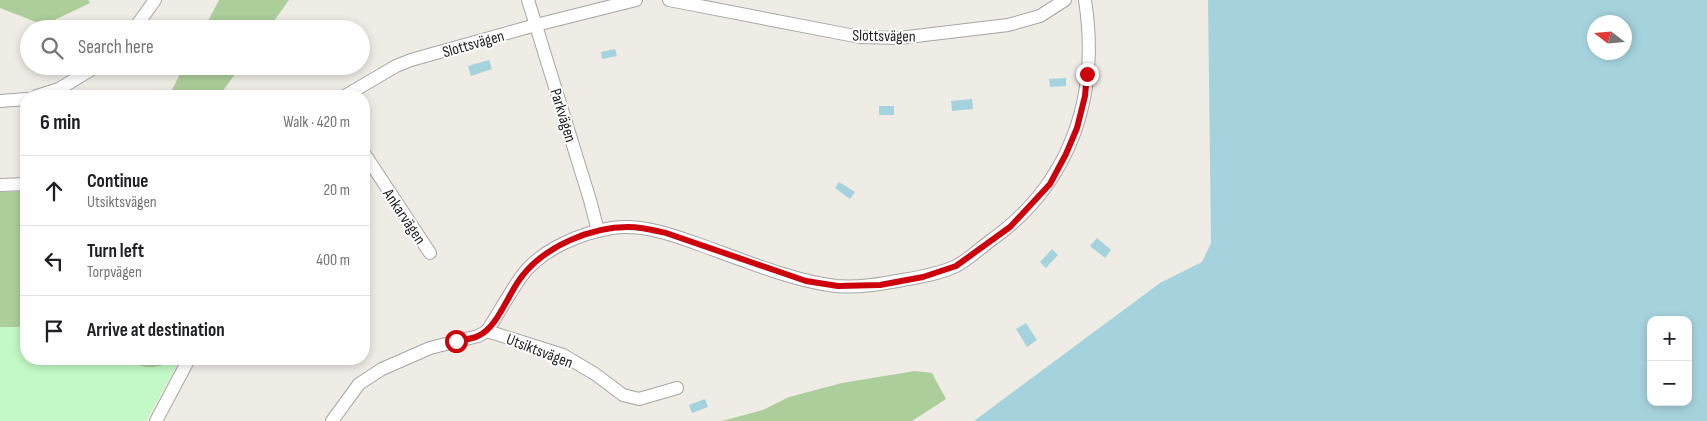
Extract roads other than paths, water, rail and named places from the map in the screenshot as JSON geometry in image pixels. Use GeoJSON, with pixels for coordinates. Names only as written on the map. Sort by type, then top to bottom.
{"type":"FeatureCollection","features":[{"type":"Feature","properties":{"kind":"street"},"geometry":{"type":"LineString","coordinates":[[141,20],[155,0]]}},
{"type":"Feature","properties":{"kind":"street","name":"Parkvägen"},"geometry":{"type":"LineString","coordinates":[[528,0],[598,231]]}},
{"type":"Feature","properties":{"kind":"street","name":"Slottsvägen"},"geometry":{"type":"LineString","coordinates":[[357,90],[404,63],[536,25],[636,0]]}},
{"type":"Feature","properties":{"kind":"street","name":"Slottsvägen"},"geometry":{"type":"LineString","coordinates":[[669,0],[860,37],[899,38],[1008,25],[1040,16],[1065,0]]}},
{"type":"Feature","properties":{"kind":"street"},"geometry":{"type":"LineString","coordinates":[[487,331],[522,276],[532,266],[559,246],[598,231],[628,227],[646,228],[685,239],[806,281],[838,286],[880,285],[923,277],[956,266],[1010,227],[1029,208],[1050,184],[1066,154],[1077,128],[1085,96],[1090,53],[1089,25],[1085,0]]}},
{"type":"Feature","properties":{"kind":"street"},"geometry":{"type":"LineString","coordinates":[[56,90],[82,75]]}},
{"type":"Feature","properties":{"kind":"street"},"geometry":{"type":"LineString","coordinates":[[0,102],[20,100]]}},
{"type":"Feature","properties":{"kind":"street","name":"Ankarvägen"},"geometry":{"type":"LineString","coordinates":[[370,162],[430,253]]}},
{"type":"Feature","properties":{"kind":"street"},"geometry":{"type":"LineString","coordinates":[[0,185],[20,184]]}},
{"type":"Feature","properties":{"kind":"street","name":"Utsiktsvägen"},"geometry":{"type":"LineString","coordinates":[[332,421],[358,384],[382,369],[430,348],[478,336],[487,331],[562,355],[595,374],[623,395],[639,399],[677,388]]}},
{"type":"Feature","properties":{"kind":"street"},"geometry":{"type":"LineString","coordinates":[[156,421],[186,365]]}},
{"type":"Feature","properties":{"kind":"water"},"geometry":{"type":"Polygon","coordinates":[[[1208,0],[1707,0],[1707,421],[974,421],[1160,283],[1202,262],[1211,243],[1208,0]]]}},
{"type":"Feature","properties":{"kind":"water"},"geometry":{"type":"Polygon","coordinates":[[[615,49],[617,56],[602,59],[601,52],[615,49]]]}},
{"type":"Feature","properties":{"kind":"water"},"geometry":{"type":"Polygon","coordinates":[[[489,60],[492,69],[471,76],[468,66],[489,60]]]}},
{"type":"Feature","properties":{"kind":"water"},"geometry":{"type":"Polygon","coordinates":[[[1066,78],[1066,86],[1050,87],[1049,79],[1066,78]]]}},
{"type":"Feature","properties":{"kind":"water"},"geometry":{"type":"Polygon","coordinates":[[[972,99],[973,109],[952,111],[951,101],[972,99]]]}},
{"type":"Feature","properties":{"kind":"water"},"geometry":{"type":"Polygon","coordinates":[[[879,106],[894,106],[894,115],[879,115],[879,106]]]}},
{"type":"Feature","properties":{"kind":"water"},"geometry":{"type":"Polygon","coordinates":[[[839,182],[855,192],[850,199],[835,188],[839,182]]]}},
{"type":"Feature","properties":{"kind":"water"},"geometry":{"type":"Polygon","coordinates":[[[1097,238],[1111,250],[1105,258],[1090,246],[1097,238]]]}},
{"type":"Feature","properties":{"kind":"water"},"geometry":{"type":"Polygon","coordinates":[[[1052,249],[1058,255],[1046,268],[1040,262],[1052,249]]]}},
{"type":"Feature","properties":{"kind":"water"},"geometry":{"type":"Polygon","coordinates":[[[1026,323],[1037,340],[1027,347],[1016,329],[1026,323]]]}},
{"type":"Feature","properties":{"kind":"water"},"geometry":{"type":"Polygon","coordinates":[[[705,399],[708,407],[692,413],[689,405],[705,399]]]}}]}
